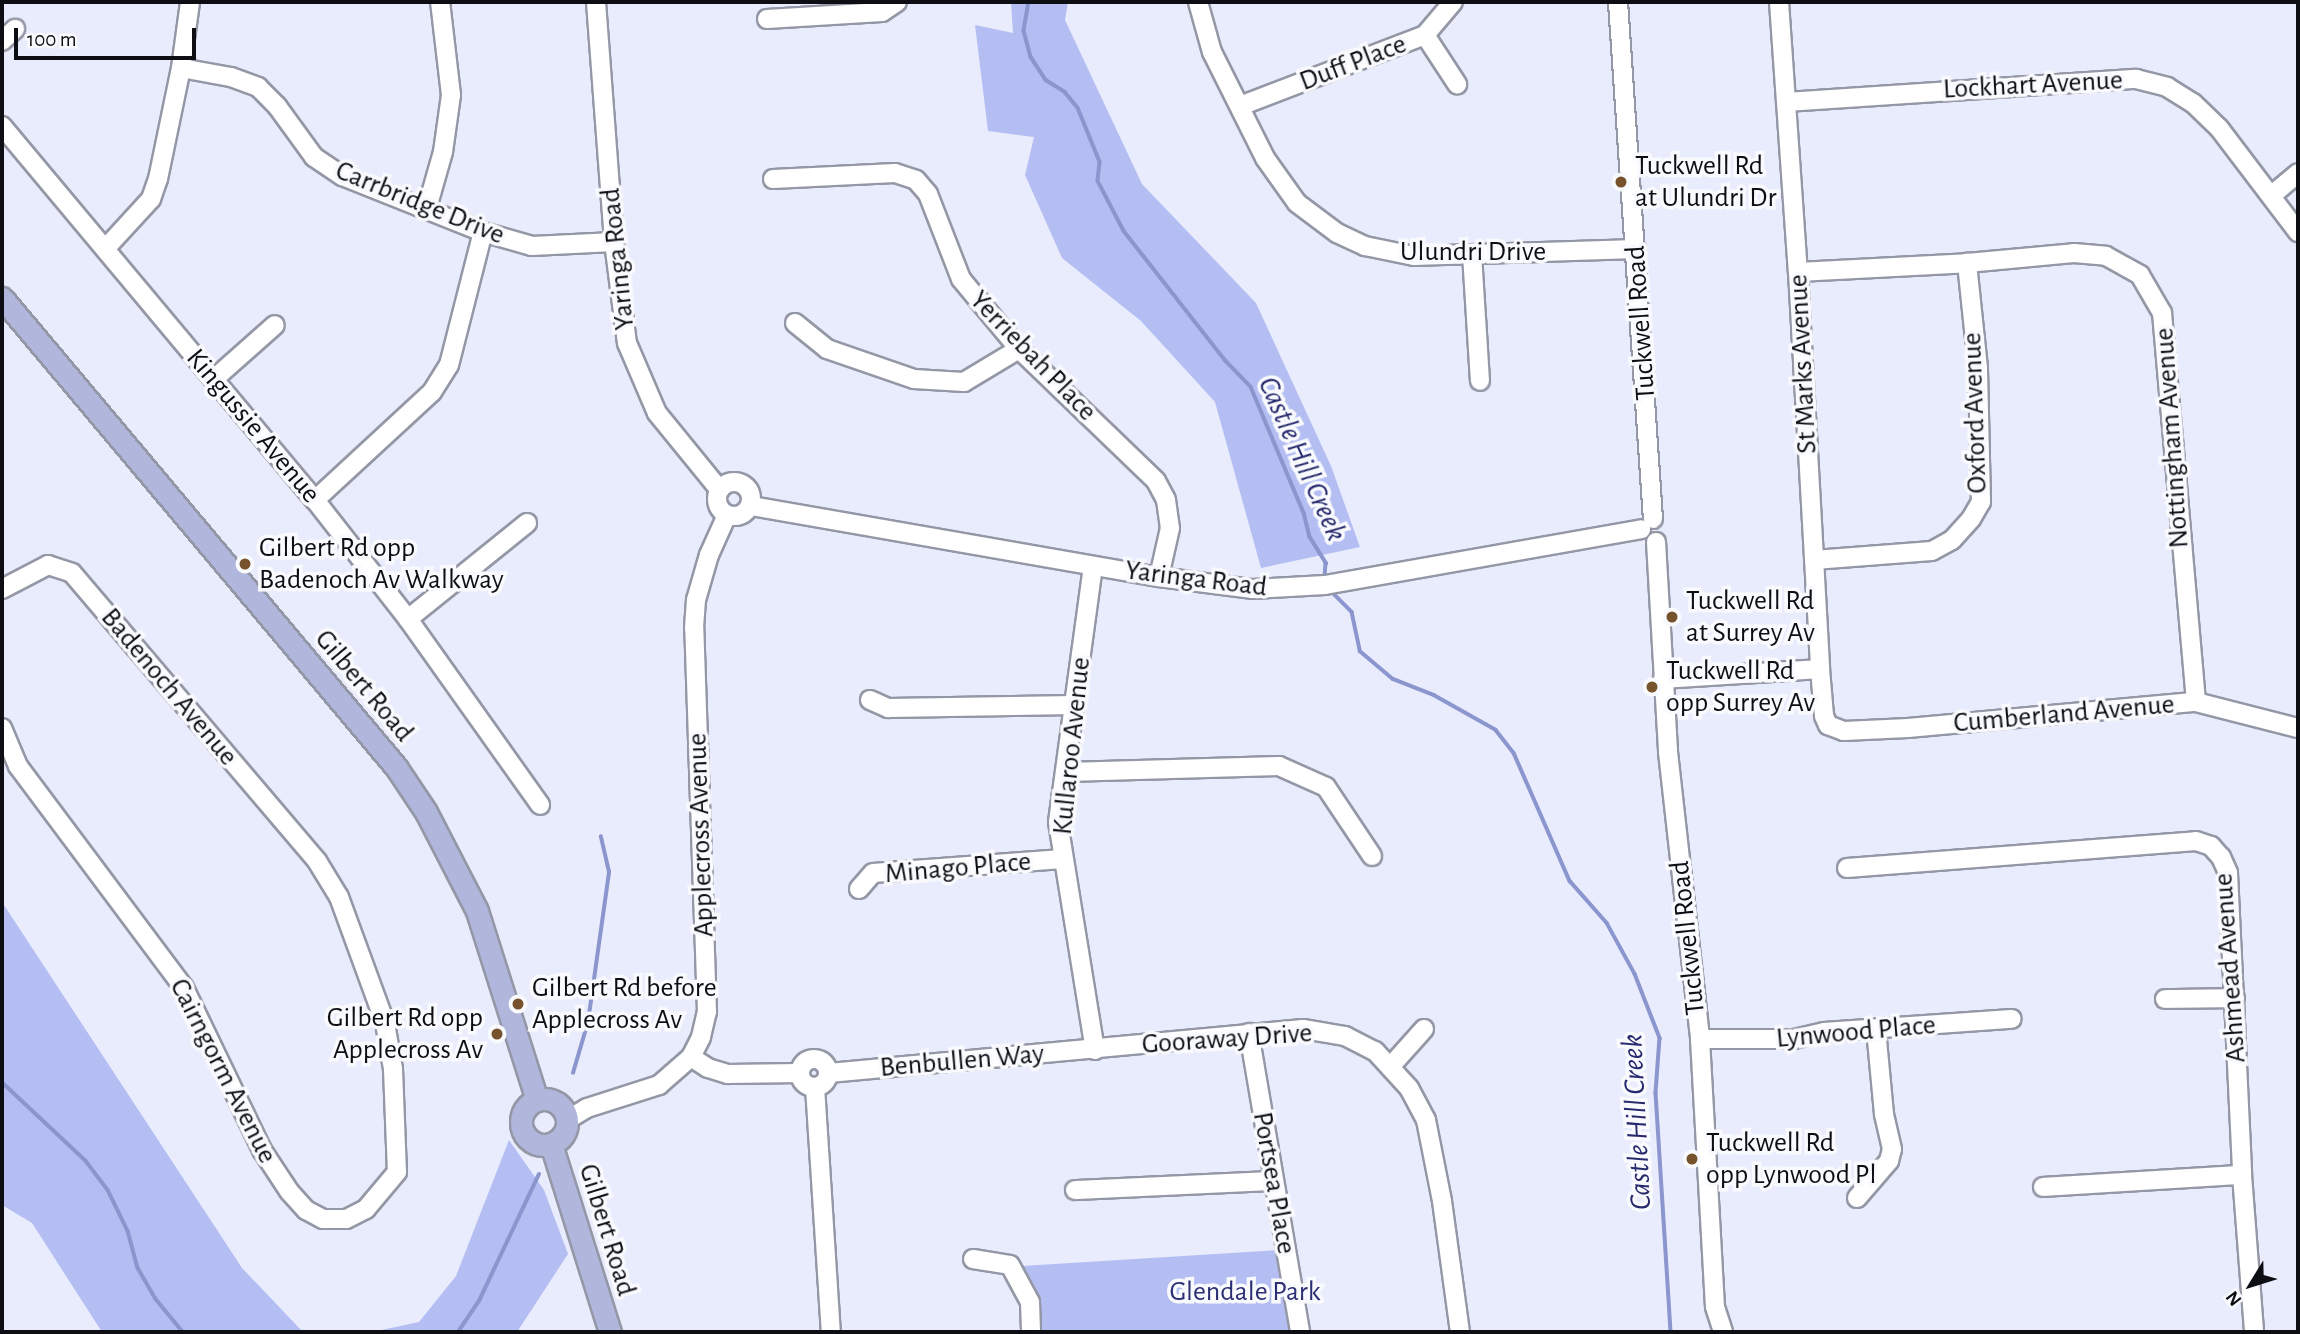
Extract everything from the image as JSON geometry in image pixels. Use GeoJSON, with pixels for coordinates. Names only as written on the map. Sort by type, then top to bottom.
{"type":"FeatureCollection","features":[{"type":"Feature","properties":{"kind":"main road","name":"Gilbert Road"},"geometry":{"type":"LineString","coordinates":[[2,298],[403,779],[432,824],[477,911],[537,1100]]}},
{"type":"Feature","properties":{"kind":"main road"},"geometry":{"type":"LineString","coordinates":[[537,1100],[556,1102],[567,1120],[564,1132],[551,1144],[534,1143],[524,1135],[520,1123],[524,1109],[537,1100]]}},
{"type":"Feature","properties":{"kind":"main road","name":"Gilbert Road"},"geometry":{"type":"LineString","coordinates":[[551,1144],[610,1332]]}},
{"type":"Feature","properties":{"kind":"street"},"geometry":{"type":"LineString","coordinates":[[105,249],[150,199],[158,179],[181,68],[190,2]]}},
{"type":"Feature","properties":{"kind":"street"},"geometry":{"type":"LineString","coordinates":[[427,208],[443,152],[451,95],[440,2]]}},
{"type":"Feature","properties":{"kind":"street","name":"Yaringa Road"},"geometry":{"type":"LineString","coordinates":[[596,2],[614,242],[627,343],[657,413],[719,489]]}},
{"type":"Feature","properties":{"kind":"street"},"geometry":{"type":"LineString","coordinates":[[767,19],[882,12],[894,7],[897,2]]}},
{"type":"Feature","properties":{"kind":"street","name":"Ulundri Drive"},"geometry":{"type":"LineString","coordinates":[[1198,2],[1212,52],[1279,182],[1314,218],[1365,246],[1414,256],[1636,249]]}},
{"type":"Feature","properties":{"kind":"street","name":"Duff Place"},"geometry":{"type":"LineString","coordinates":[[1240,106],[1425,35],[1453,2]]}},
{"type":"Feature","properties":{"kind":"street","name":"Tuckwell Road"},"geometry":{"type":"LineString","coordinates":[[1618,2],[1636,249],[1647,524],[1661,523],[1664,530],[1662,538],[1656,542],[1668,752],[1700,1039],[1715,1307],[1723,1332]]}},
{"type":"Feature","properties":{"kind":"street","name":"St Marks Avenue"},"geometry":{"type":"LineString","coordinates":[[1779,2],[1798,272],[1820,669],[1824,716],[1828,725]]}},
{"type":"Feature","properties":{"kind":"street"},"geometry":{"type":"LineString","coordinates":[[1425,35],[1458,84]]}},
{"type":"Feature","properties":{"kind":"street","name":"Carrbridge Drive"},"geometry":{"type":"LineString","coordinates":[[181,68],[231,76],[258,87],[277,106],[314,157],[342,176],[483,232],[533,246],[614,242]]}},
{"type":"Feature","properties":{"kind":"street","name":"Lockhart Avenue"},"geometry":{"type":"LineString","coordinates":[[1786,102],[2136,79],[2167,87],[2193,103],[2219,128],[2298,232]]}},
{"type":"Feature","properties":{"kind":"street","name":"Kingussie Avenue"},"geometry":{"type":"LineString","coordinates":[[2,126],[315,499],[408,619],[540,805]]}},
{"type":"Feature","properties":{"kind":"street","name":"Yerriebah Place"},"geometry":{"type":"LineString","coordinates":[[773,179],[895,173],[916,180],[928,194],[961,279],[1019,349],[1156,481],[1166,500],[1170,528],[1159,577]]}},
{"type":"Feature","properties":{"kind":"street"},"geometry":{"type":"LineString","coordinates":[[2272,195],[2298,173]]}},
{"type":"Feature","properties":{"kind":"street"},"geometry":{"type":"LineString","coordinates":[[315,499],[432,392],[449,365],[483,232]]}},
{"type":"Feature","properties":{"kind":"street","name":"Nottingham Avenue"},"geometry":{"type":"LineString","coordinates":[[1798,272],[1967,263],[2074,253],[2106,256],[2140,275],[2153,293],[2162,313],[2196,702]]}},
{"type":"Feature","properties":{"kind":"street"},"geometry":{"type":"LineString","coordinates":[[1472,254],[1480,381]]}},
{"type":"Feature","properties":{"kind":"street","name":"Oxford Avenue"},"geometry":{"type":"LineString","coordinates":[[1814,560],[1932,551],[1952,540],[1981,502],[1978,368],[1967,263]]}},
{"type":"Feature","properties":{"kind":"street"},"geometry":{"type":"LineString","coordinates":[[795,323],[827,349],[914,379],[964,382],[1019,349]]}},
{"type":"Feature","properties":{"kind":"street"},"geometry":{"type":"LineString","coordinates":[[214,379],[275,325]]}},
{"type":"Feature","properties":{"kind":"street"},"geometry":{"type":"LineString","coordinates":[[736,481],[748,487],[751,506],[745,513],[727,515],[720,510],[716,496],[719,489],[736,481]]}},
{"type":"Feature","properties":{"kind":"street","name":"Yaringa Road"},"geometry":{"type":"LineString","coordinates":[[751,506],[1159,577],[1253,589],[1287,589],[1647,524]]}},
{"type":"Feature","properties":{"kind":"street","name":"Applecross Avenue"},"geometry":{"type":"LineString","coordinates":[[567,1120],[587,1108],[659,1085],[691,1056],[701,1037],[707,1012],[694,628],[696,600],[709,555],[727,515]]}},
{"type":"Feature","properties":{"kind":"street"},"geometry":{"type":"LineString","coordinates":[[408,619],[527,523]]}},
{"type":"Feature","properties":{"kind":"street","name":"Badenoch Avenue"},"geometry":{"type":"LineString","coordinates":[[2,589],[48,565],[72,573],[317,861],[344,906],[389,1039]]}},
{"type":"Feature","properties":{"kind":"street","name":"Kullaroo Avenue"},"geometry":{"type":"LineString","coordinates":[[1093,566],[1058,822],[1095,1050]]}},
{"type":"Feature","properties":{"kind":"street"},"geometry":{"type":"LineString","coordinates":[[1663,679],[1820,669]]}},
{"type":"Feature","properties":{"kind":"street"},"geometry":{"type":"LineString","coordinates":[[870,700],[888,708],[1075,705]]}},
{"type":"Feature","properties":{"kind":"street","name":"Cumberland Avenue"},"geometry":{"type":"LineString","coordinates":[[1828,725],[1844,731],[1908,728],[2196,702],[2298,727]]}},
{"type":"Feature","properties":{"kind":"street","name":"Cairngorm Avenue"},"geometry":{"type":"LineString","coordinates":[[2,728],[18,766],[184,988],[262,1150],[289,1191],[314,1216],[338,1220],[354,1215],[373,1203],[395,1177],[397,1154],[389,1039]]}},
{"type":"Feature","properties":{"kind":"street"},"geometry":{"type":"LineString","coordinates":[[1066,772],[1279,766],[1326,787],[1372,856]]}},
{"type":"Feature","properties":{"kind":"street","name":"Ashmead Avenue"},"geometry":{"type":"LineString","coordinates":[[1847,868],[2196,841],[2211,846],[2228,873],[2242,1175],[2254,1332]]}},
{"type":"Feature","properties":{"kind":"street","name":"Minago Place"},"geometry":{"type":"LineString","coordinates":[[859,889],[873,873],[1062,859]]}},
{"type":"Feature","properties":{"kind":"street"},"geometry":{"type":"LineString","coordinates":[[2165,999],[2235,998]]}},
{"type":"Feature","properties":{"kind":"street","name":"Lynwood Place"},"geometry":{"type":"LineString","coordinates":[[1700,1039],[1794,1039],[1824,1032],[2012,1019]]}},
{"type":"Feature","properties":{"kind":"street","name":"Gooraway Drive"},"geometry":{"type":"LineString","coordinates":[[1095,1050],[1303,1029],[1345,1036],[1375,1051],[1409,1088],[1426,1120],[1442,1201],[1460,1332]]}},
{"type":"Feature","properties":{"kind":"street"},"geometry":{"type":"LineString","coordinates":[[1390,1067],[1424,1029]]}},
{"type":"Feature","properties":{"kind":"street"},"geometry":{"type":"LineString","coordinates":[[1857,1198],[1889,1161],[1892,1149],[1884,1114],[1876,1030]]}},
{"type":"Feature","properties":{"kind":"street","name":"Portsea Place"},"geometry":{"type":"LineString","coordinates":[[1249,1033],[1300,1332]]}},
{"type":"Feature","properties":{"kind":"street","name":"Benbullen Way"},"geometry":{"type":"LineString","coordinates":[[829,1073],[1095,1050]]}},
{"type":"Feature","properties":{"kind":"street"},"geometry":{"type":"LineString","coordinates":[[691,1056],[708,1068],[728,1074],[800,1073]]}},
{"type":"Feature","properties":{"kind":"street"},"geometry":{"type":"LineString","coordinates":[[816,1059],[825,1064],[829,1073],[823,1084],[815,1087],[803,1082],[800,1073],[806,1062],[816,1059]]}},
{"type":"Feature","properties":{"kind":"street"},"geometry":{"type":"LineString","coordinates":[[815,1087],[831,1332]]}},
{"type":"Feature","properties":{"kind":"street"},"geometry":{"type":"LineString","coordinates":[[2043,1187],[2242,1175]]}},
{"type":"Feature","properties":{"kind":"street"},"geometry":{"type":"LineString","coordinates":[[1075,1190],[1273,1181]]}},
{"type":"Feature","properties":{"kind":"street"},"geometry":{"type":"LineString","coordinates":[[973,1259],[1010,1265],[1030,1302],[1031,1332]]}},
{"type":"Feature","properties":{"kind":"green space"},"geometry":{"type":"Polygon","coordinates":[[[1011,2],[1068,2],[1065,20],[1142,184],[1256,303],[1331,466],[1360,547],[1261,568],[1215,402],[1141,321],[1062,258],[1025,175],[1034,137],[988,131],[975,25],[1013,33],[1011,2]]]}},
{"type":"Feature","properties":{"kind":"green space"},"geometry":{"type":"Polygon","coordinates":[[[2,902],[242,1268],[303,1332],[102,1332],[32,1223],[2,1205],[2,902]]]}},
{"type":"Feature","properties":{"kind":"green space"},"geometry":{"type":"Polygon","coordinates":[[[509,1140],[544,1190],[568,1254],[517,1332],[372,1332],[419,1322],[456,1276],[509,1140]]]}},
{"type":"Feature","properties":{"kind":"green space","name":"Glendale Park"},"geometry":{"type":"Polygon","coordinates":[[[1280,1250],[1295,1332],[1037,1332],[1036,1298],[1022,1266],[1280,1250]]]}},
{"type":"Feature","properties":{"kind":"waterway","name":"Castle Hill Creek"},"geometry":{"type":"LineString","coordinates":[[1029,2],[1024,31],[1031,57],[1046,80],[1065,92],[1078,108],[1100,162],[1098,181],[1124,231],[1226,361],[1251,387],[1304,513],[1310,537],[1326,563],[1325,578]]}},
{"type":"Feature","properties":{"kind":"waterway","name":"Castle Hill Creek"},"geometry":{"type":"LineString","coordinates":[[1330,590],[1352,612],[1360,651],[1393,679],[1434,695],[1496,730],[1514,753],[1570,881],[1607,923],[1635,974],[1660,1038],[1656,1093],[1671,1332]]}},
{"type":"Feature","properties":{"kind":"waterway"},"geometry":{"type":"LineString","coordinates":[[573,1073],[588,1022],[609,872],[601,837]]}},
{"type":"Feature","properties":{"kind":"waterway"},"geometry":{"type":"LineString","coordinates":[[2,1082],[86,1161],[108,1190],[128,1231],[138,1268],[156,1299],[183,1332]]}},
{"type":"Feature","properties":{"kind":"waterway"},"geometry":{"type":"LineString","coordinates":[[458,1332],[479,1301],[539,1174]]}},
{"type":"Feature","properties":{"kind":"place","name":"Tuckwell Rd at Ulundri Dr"},"geometry":{"type":"Point","coordinates":[1621,182]}},
{"type":"Feature","properties":{"kind":"place","name":"Gilbert Rd opp Badenoch Av Walkway"},"geometry":{"type":"Point","coordinates":[245,564]}},
{"type":"Feature","properties":{"kind":"place","name":"Tuckwell Rd at Surrey Av"},"geometry":{"type":"Point","coordinates":[1672,617]}},
{"type":"Feature","properties":{"kind":"place","name":"Tuckwell Rd opp Surrey Av"},"geometry":{"type":"Point","coordinates":[1652,687]}},
{"type":"Feature","properties":{"kind":"place","name":"Gilbert Rd before Applecross Av"},"geometry":{"type":"Point","coordinates":[518,1004]}},
{"type":"Feature","properties":{"kind":"place","name":"Gilbert Rd opp Applecross Av"},"geometry":{"type":"Point","coordinates":[497,1034]}},
{"type":"Feature","properties":{"kind":"place","name":"Tuckwell Rd opp Lynwood Pl"},"geometry":{"type":"Point","coordinates":[1692,1159]}}]}
